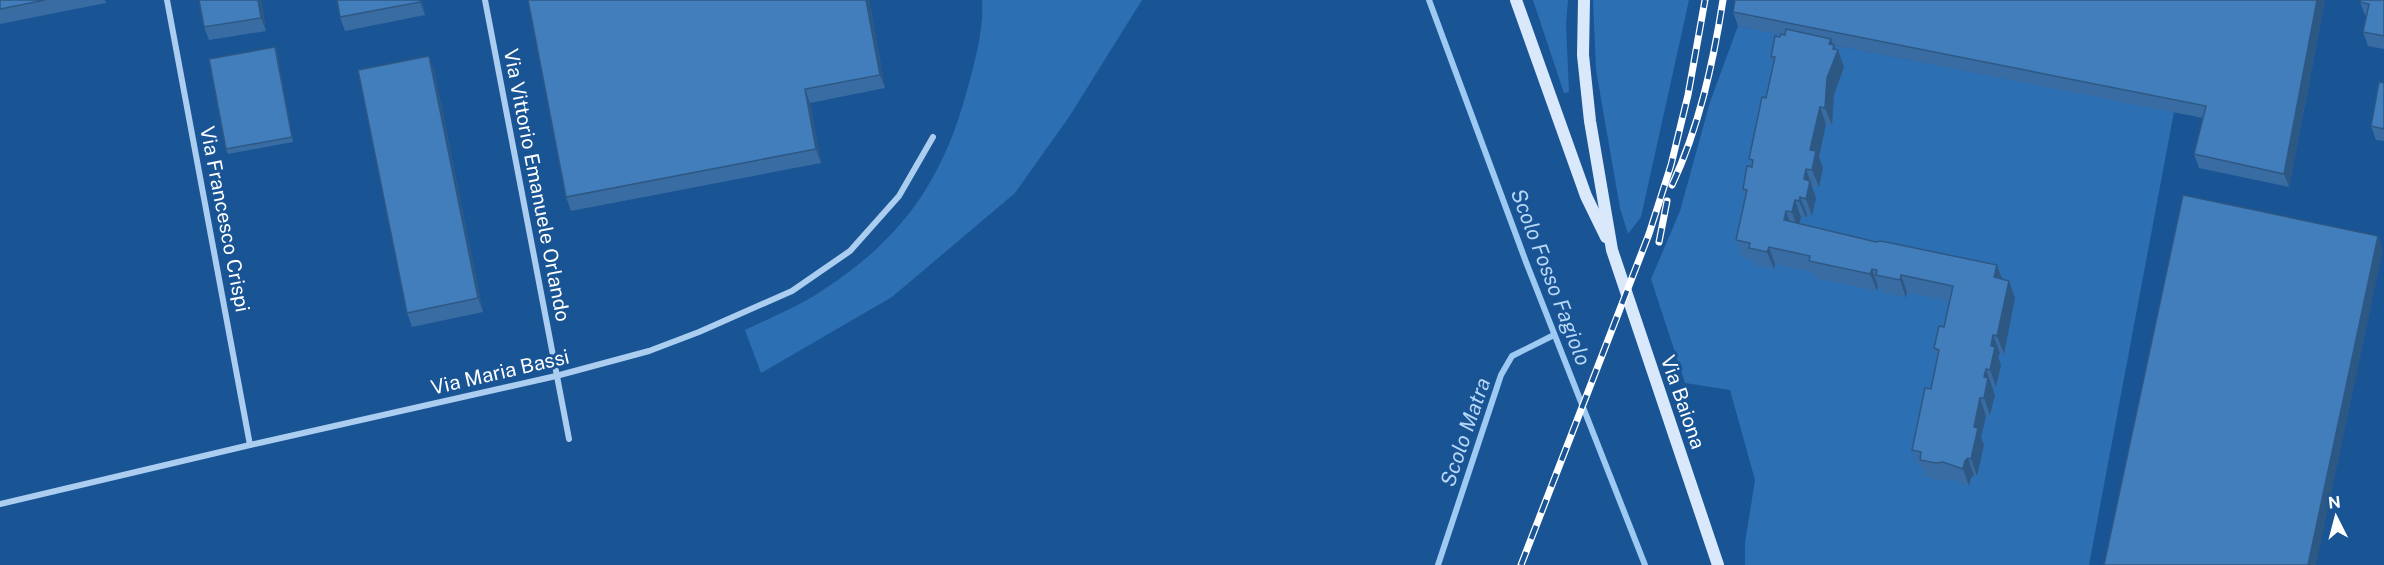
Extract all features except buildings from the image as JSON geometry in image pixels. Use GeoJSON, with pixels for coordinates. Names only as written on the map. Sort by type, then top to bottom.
{"type":"FeatureCollection","features":[{"type":"Feature","properties":{"kind":"main road","name":"Via Baiona"},"geometry":{"type":"LineString","coordinates":[[1516,0],[1586,196],[1612,250],[1718,565]]}},
{"type":"Feature","properties":{"kind":"main road","name":"Via Baiona"},"geometry":{"type":"LineString","coordinates":[[1584,0],[1583,55],[1590,121],[1612,250]]}},
{"type":"Feature","properties":{"kind":"street","name":"Via Francesco Crispi"},"geometry":{"type":"LineString","coordinates":[[167,0],[250,445]]}},
{"type":"Feature","properties":{"kind":"street","name":"Via Vittorio Emanuele Orlando"},"geometry":{"type":"LineString","coordinates":[[485,0],[569,439]]}},
{"type":"Feature","properties":{"kind":"street","name":"Via Maria Bassi"},"geometry":{"type":"LineString","coordinates":[[0,504],[556,376],[649,351],[699,332],[792,291],[850,251],[899,196],[933,137]]}},
{"type":"Feature","properties":{"kind":"shaded area"},"geometry":{"type":"Polygon","coordinates":[[[982,0],[1142,0],[1069,117],[1015,193],[892,297],[761,373],[745,330],[807,300],[853,269],[897,228],[931,180],[945,154],[966,94],[980,36],[982,0]]]}},
{"type":"Feature","properties":{"kind":"shaded area"},"geometry":{"type":"Polygon","coordinates":[[[1533,0],[1568,0],[1566,24],[1569,92],[1564,93],[1533,0]]]}},
{"type":"Feature","properties":{"kind":"shaded area"},"geometry":{"type":"Polygon","coordinates":[[[1593,0],[1689,0],[1641,217],[1628,234],[1620,208],[1596,70],[1593,0]]]}},
{"type":"Feature","properties":{"kind":"shaded area"},"geometry":{"type":"Polygon","coordinates":[[[1738,26],[2174,112],[2089,565],[1745,565],[1745,543],[1755,480],[1730,390],[1685,383],[1651,279],[1680,211],[1710,102],[1738,26]]]}},
{"type":"Feature","properties":{"kind":"waterway","name":"Scolo Fosso Fagiolo"},"geometry":{"type":"LineString","coordinates":[[1429,0],[1526,262],[1645,565]]}},
{"type":"Feature","properties":{"kind":"waterway","name":"Scolo Matra"},"geometry":{"type":"LineString","coordinates":[[1438,565],[1501,375],[1512,356],[1554,335]]}},
{"type":"Feature","properties":{"kind":"railway"},"geometry":{"type":"LineString","coordinates":[[1521,565],[1649,234],[1671,165],[1688,95],[1705,0]]}},
{"type":"Feature","properties":{"kind":"railway"},"geometry":{"type":"LineString","coordinates":[[1672,185],[1690,141],[1704,95],[1723,0]]}},
{"type":"Feature","properties":{"kind":"railway"},"geometry":{"type":"LineString","coordinates":[[1659,242],[1667,201]]}}]}
